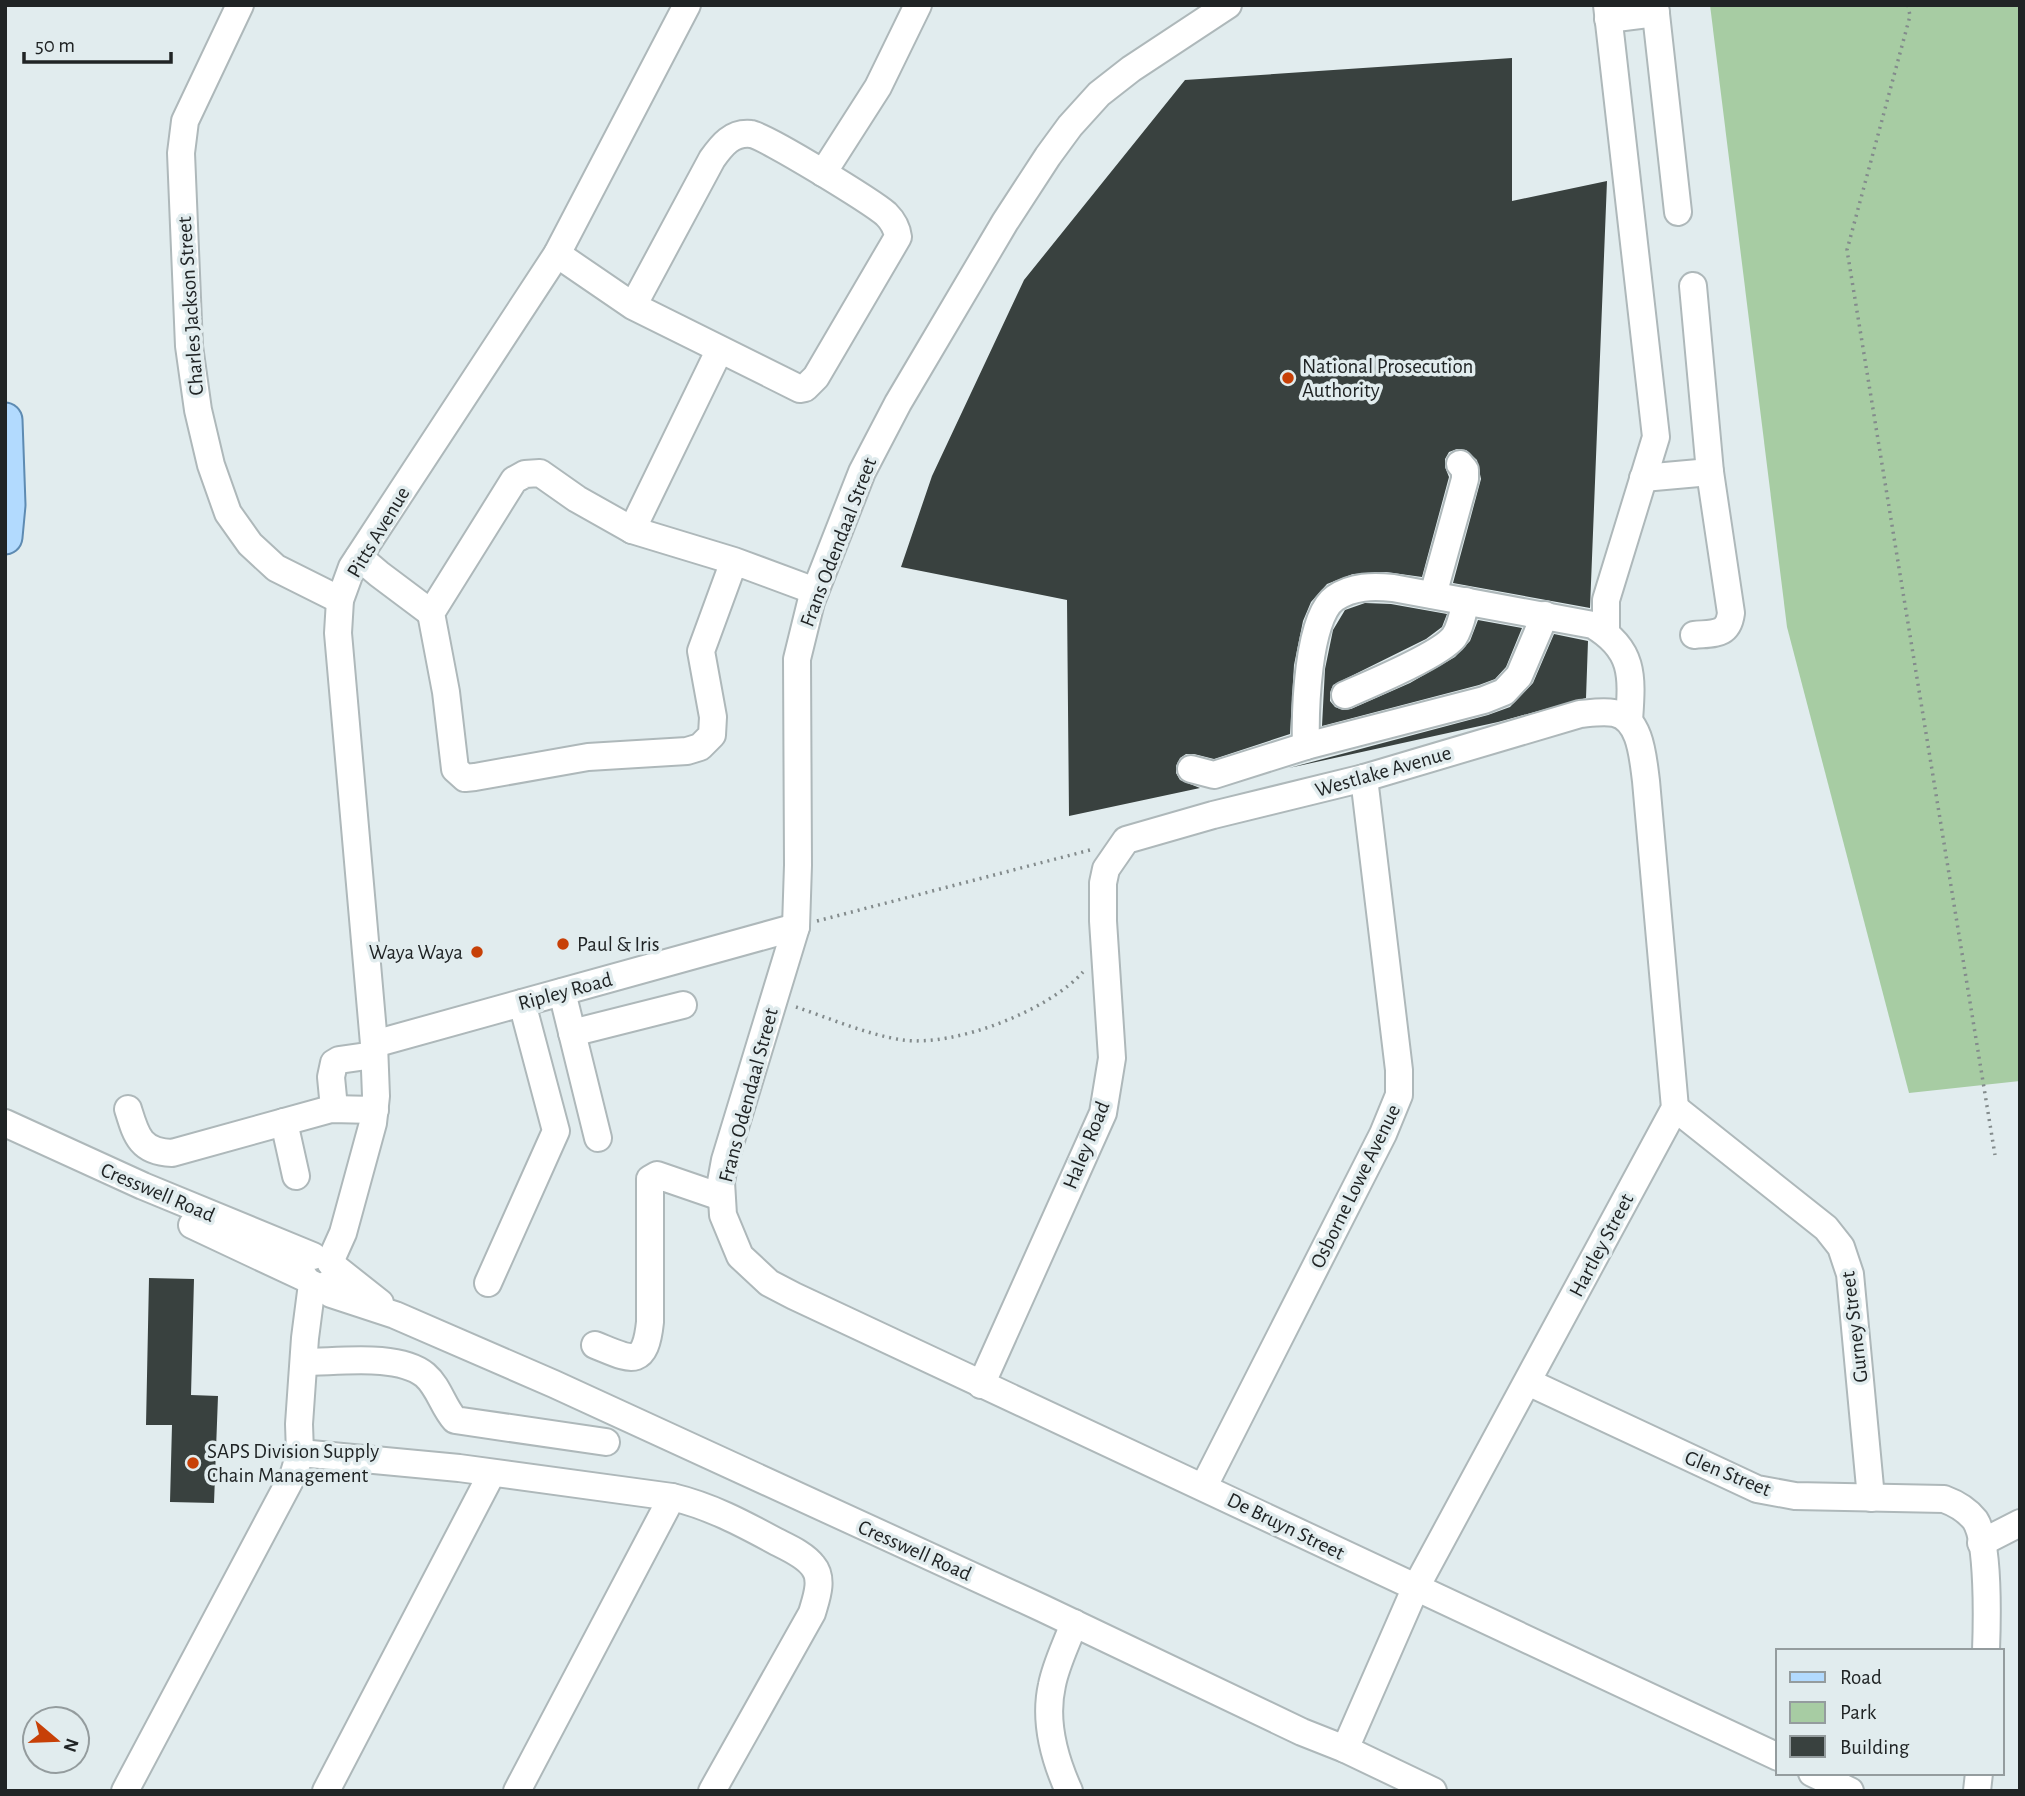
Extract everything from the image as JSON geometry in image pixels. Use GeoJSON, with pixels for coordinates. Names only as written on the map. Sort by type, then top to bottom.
{"type":"FeatureCollection","features":[{"type":"Feature","properties":{"kind":"main road"},"geometry":{"type":"LineString","coordinates":[[5,420],[8,505],[5,537]]}},
{"type":"Feature","properties":{"kind":"street","name":"Charles Jackson Street"},"geometry":{"type":"LineString","coordinates":[[240,5],[185,121],[181,153],[189,346],[198,410],[211,465],[228,513],[250,544],[276,568],[340,600]]}},
{"type":"Feature","properties":{"kind":"street","name":"Pitts Avenue"},"geometry":{"type":"LineString","coordinates":[[319,1270],[332,1227],[348,1213],[375,1110],[374,1050],[338,633],[340,600],[352,567],[557,254],[687,5]]}},
{"type":"Feature","properties":{"kind":"street"},"geometry":{"type":"LineString","coordinates":[[823,173],[878,87],[918,5]]}},
{"type":"Feature","properties":{"kind":"street","name":"Frans Odendaal Street"},"geometry":{"type":"LineString","coordinates":[[794,1296],[754,1272],[740,1256],[726,1227],[721,1197],[725,1160],[796,927],[797,659],[815,591],[862,472],[898,403],[1048,156],[1070,126],[1100,93],[1131,69],[1228,5]]}},
{"type":"Feature","properties":{"kind":"street"},"geometry":{"type":"LineString","coordinates":[[1606,633],[1606,600],[1656,437],[1607,12],[1655,9],[1678,212]]}},
{"type":"Feature","properties":{"kind":"street"},"geometry":{"type":"LineString","coordinates":[[557,254],[633,306],[796,388],[805,388],[816,377],[898,237],[894,223],[885,213],[823,173],[756,135],[738,135],[728,140],[712,159],[633,306]]}},
{"type":"Feature","properties":{"kind":"street"},"geometry":{"type":"LineString","coordinates":[[1693,286],[1710,472],[1731,613],[1729,625],[1723,631],[1694,635]]}},
{"type":"Feature","properties":{"kind":"street"},"geometry":{"type":"LineString","coordinates":[[632,530],[719,351]]}},
{"type":"Feature","properties":{"kind":"street"},"geometry":{"type":"LineString","coordinates":[[1433,595],[1465,479],[1465,470],[1460,464]]}},
{"type":"Feature","properties":{"kind":"street"},"geometry":{"type":"LineString","coordinates":[[1643,478],[1710,472]]}},
{"type":"Feature","properties":{"kind":"street"},"geometry":{"type":"LineString","coordinates":[[734,561],[701,651],[713,717],[712,735],[700,747],[687,751],[588,757],[465,778],[455,769],[446,692],[432,613],[514,480],[525,474],[540,473],[632,530],[734,561],[815,591]]}},
{"type":"Feature","properties":{"kind":"street"},"geometry":{"type":"LineString","coordinates":[[359,557],[432,613]]}},
{"type":"Feature","properties":{"kind":"street"},"geometry":{"type":"LineString","coordinates":[[1618,565],[1621,626],[1632,680],[1621,717],[1642,752],[1675,1108]]}},
{"type":"Feature","properties":{"kind":"street"},"geometry":{"type":"LineString","coordinates":[[1306,746],[1309,669],[1323,617],[1333,599],[1346,592],[1372,586],[1593,625],[1606,633],[1626,658]]}},
{"type":"Feature","properties":{"kind":"street"},"geometry":{"type":"LineString","coordinates":[[1345,695],[1373,684],[1446,645],[1457,632],[1466,601]]}},
{"type":"Feature","properties":{"kind":"street"},"geometry":{"type":"LineString","coordinates":[[1191,769],[1214,775],[1306,746],[1484,700],[1504,692],[1519,677],[1545,615]]}},
{"type":"Feature","properties":{"kind":"street","name":"Westlake Avenue"},"geometry":{"type":"LineString","coordinates":[[1126,840],[1213,815],[1364,778],[1580,714],[1621,717]]}},
{"type":"Feature","properties":{"kind":"street","name":"Osborne Lowe Avenue"},"geometry":{"type":"LineString","coordinates":[[1203,1486],[1384,1134],[1399,1095],[1399,1070],[1364,778]]}},
{"type":"Feature","properties":{"kind":"street","name":"Haley Road"},"geometry":{"type":"LineString","coordinates":[[981,1385],[1103,1113],[1112,1058],[1102,883],[1106,869],[1126,840]]}},
{"type":"Feature","properties":{"kind":"street","name":"Ripley Road"},"geometry":{"type":"LineString","coordinates":[[334,1108],[331,1077],[334,1063],[339,1060],[522,1003],[796,927]]}},
{"type":"Feature","properties":{"kind":"street"},"geometry":{"type":"LineString","coordinates":[[562,992],[598,1138]]}},
{"type":"Feature","properties":{"kind":"street"},"geometry":{"type":"LineString","coordinates":[[488,1283],[556,1131],[522,1003]]}},
{"type":"Feature","properties":{"kind":"street"},"geometry":{"type":"LineString","coordinates":[[572,1033],[683,1005]]}},
{"type":"Feature","properties":{"kind":"street"},"geometry":{"type":"LineString","coordinates":[[128,1109],[141,1143],[159,1153],[179,1152],[334,1108],[375,1110]]}},
{"type":"Feature","properties":{"kind":"street","name":"Hartley Street"},"geometry":{"type":"LineString","coordinates":[[1345,1749],[1415,1588],[1675,1108]]}},
{"type":"Feature","properties":{"kind":"street","name":"Gurney Street"},"geometry":{"type":"LineString","coordinates":[[1675,1108],[1826,1228],[1841,1247],[1850,1274],[1871,1498]]}},
{"type":"Feature","properties":{"kind":"street"},"geometry":{"type":"LineString","coordinates":[[284,1122],[296,1175]]}},
{"type":"Feature","properties":{"kind":"street","name":"Cresswell Road"},"geometry":{"type":"LineString","coordinates":[[5,1124],[319,1270],[331,1294],[395,1315],[554,1384],[1433,1791]]}},
{"type":"Feature","properties":{"kind":"street","name":"Cresswell Road"},"geometry":{"type":"LineString","coordinates":[[5,1141],[319,1270]]}},
{"type":"Feature","properties":{"kind":"street"},"geometry":{"type":"LineString","coordinates":[[595,1345],[628,1358],[643,1352],[648,1341],[650,1179],[657,1175],[721,1197]]}},
{"type":"Feature","properties":{"kind":"street"},"geometry":{"type":"LineString","coordinates":[[125,1791],[286,1491],[300,1453],[299,1424],[304,1362],[319,1270]]}},
{"type":"Feature","properties":{"kind":"street","name":"De Bruyn Street"},"geometry":{"type":"LineString","coordinates":[[794,1296],[1776,1757]]}},
{"type":"Feature","properties":{"kind":"street"},"geometry":{"type":"LineString","coordinates":[[304,1362],[391,1362],[410,1366],[426,1376],[455,1420],[606,1443]]}},
{"type":"Feature","properties":{"kind":"street","name":"Glen Street"},"geometry":{"type":"LineString","coordinates":[[1528,1382],[1757,1489],[1795,1496],[1944,1499],[1957,1504],[1975,1521],[1981,1543]]}},
{"type":"Feature","properties":{"kind":"street"},"geometry":{"type":"LineString","coordinates":[[300,1453],[492,1473],[672,1497],[724,1513],[796,1552],[813,1565],[819,1581],[811,1613],[712,1791]]}},
{"type":"Feature","properties":{"kind":"street"},"geometry":{"type":"LineString","coordinates":[[326,1791],[492,1473]]}},
{"type":"Feature","properties":{"kind":"street"},"geometry":{"type":"LineString","coordinates":[[517,1791],[672,1497]]}},
{"type":"Feature","properties":{"kind":"street"},"geometry":{"type":"LineString","coordinates":[[1986,1649],[1988,1609],[1981,1543],[2020,1523]]}},
{"type":"Feature","properties":{"kind":"street"},"geometry":{"type":"LineString","coordinates":[[1069,1791],[1056,1757],[1050,1714],[1052,1684],[1074,1623]]}},
{"type":"Feature","properties":{"kind":"street"},"geometry":{"type":"LineString","coordinates":[[1816,1775],[1850,1791]]}},
{"type":"Feature","properties":{"kind":"path"},"geometry":{"type":"LineString","coordinates":[[1908,5],[1910,16],[1847,250],[1995,1155]]}},
{"type":"Feature","properties":{"kind":"path"},"geometry":{"type":"LineString","coordinates":[[796,927],[1126,840]]}},
{"type":"Feature","properties":{"kind":"path"},"geometry":{"type":"LineString","coordinates":[[774,1000],[900,1040],[944,1039],[1012,1019],[1038,1006],[1073,984],[1105,947]]}},
{"type":"Feature","properties":{"kind":"green space"},"geometry":{"type":"Polygon","coordinates":[[[1710,5],[2020,5],[2020,1081],[1909,1093],[1787,627],[1710,5]]]}},
{"type":"Feature","properties":{"kind":"building","name":"National Prosecution Authority"},"geometry":{"type":"Polygon","coordinates":[[[1512,58],[1512,201],[1607,181],[1590,608],[1453,583],[1481,479],[1477,460],[1466,450],[1449,452],[1445,467],[1449,477],[1422,577],[1386,572],[1353,574],[1327,584],[1311,602],[1303,621],[1294,665],[1290,734],[1214,759],[1186,754],[1180,758],[1176,773],[1180,780],[1200,788],[1069,816],[1067,600],[901,567],[932,476],[1024,280],[1185,80],[1512,58]]]}},
{"type":"Feature","properties":{"kind":"building"},"geometry":{"type":"Polygon","coordinates":[[[1365,603],[1391,604],[1447,614],[1442,627],[1426,639],[1333,685],[1330,701],[1343,710],[1410,683],[1455,657],[1470,641],[1478,620],[1522,628],[1506,667],[1495,679],[1322,726],[1325,669],[1333,630],[1345,610],[1365,603]]]}},
{"type":"Feature","properties":{"kind":"building"},"geometry":{"type":"Polygon","coordinates":[[[1554,634],[1588,641],[1586,698],[1498,722],[1289,768],[1510,707],[1533,683],[1554,634]]]}},
{"type":"Feature","properties":{"kind":"building"},"geometry":{"type":"Polygon","coordinates":[[[149,1278],[194,1279],[191,1395],[218,1396],[214,1503],[170,1502],[172,1425],[146,1425],[149,1278]]]}},
{"type":"Feature","properties":{"kind":"place","name":"National Prosecution Authority"},"geometry":{"type":"Point","coordinates":[1288,378]}},
{"type":"Feature","properties":{"kind":"place","name":"Paul & Iris"},"geometry":{"type":"Point","coordinates":[563,944]}},
{"type":"Feature","properties":{"kind":"place","name":"Waya Waya"},"geometry":{"type":"Point","coordinates":[477,952]}},
{"type":"Feature","properties":{"kind":"place","name":"SAPS Division Supply Chain Management"},"geometry":{"type":"Point","coordinates":[193,1463]}}]}
